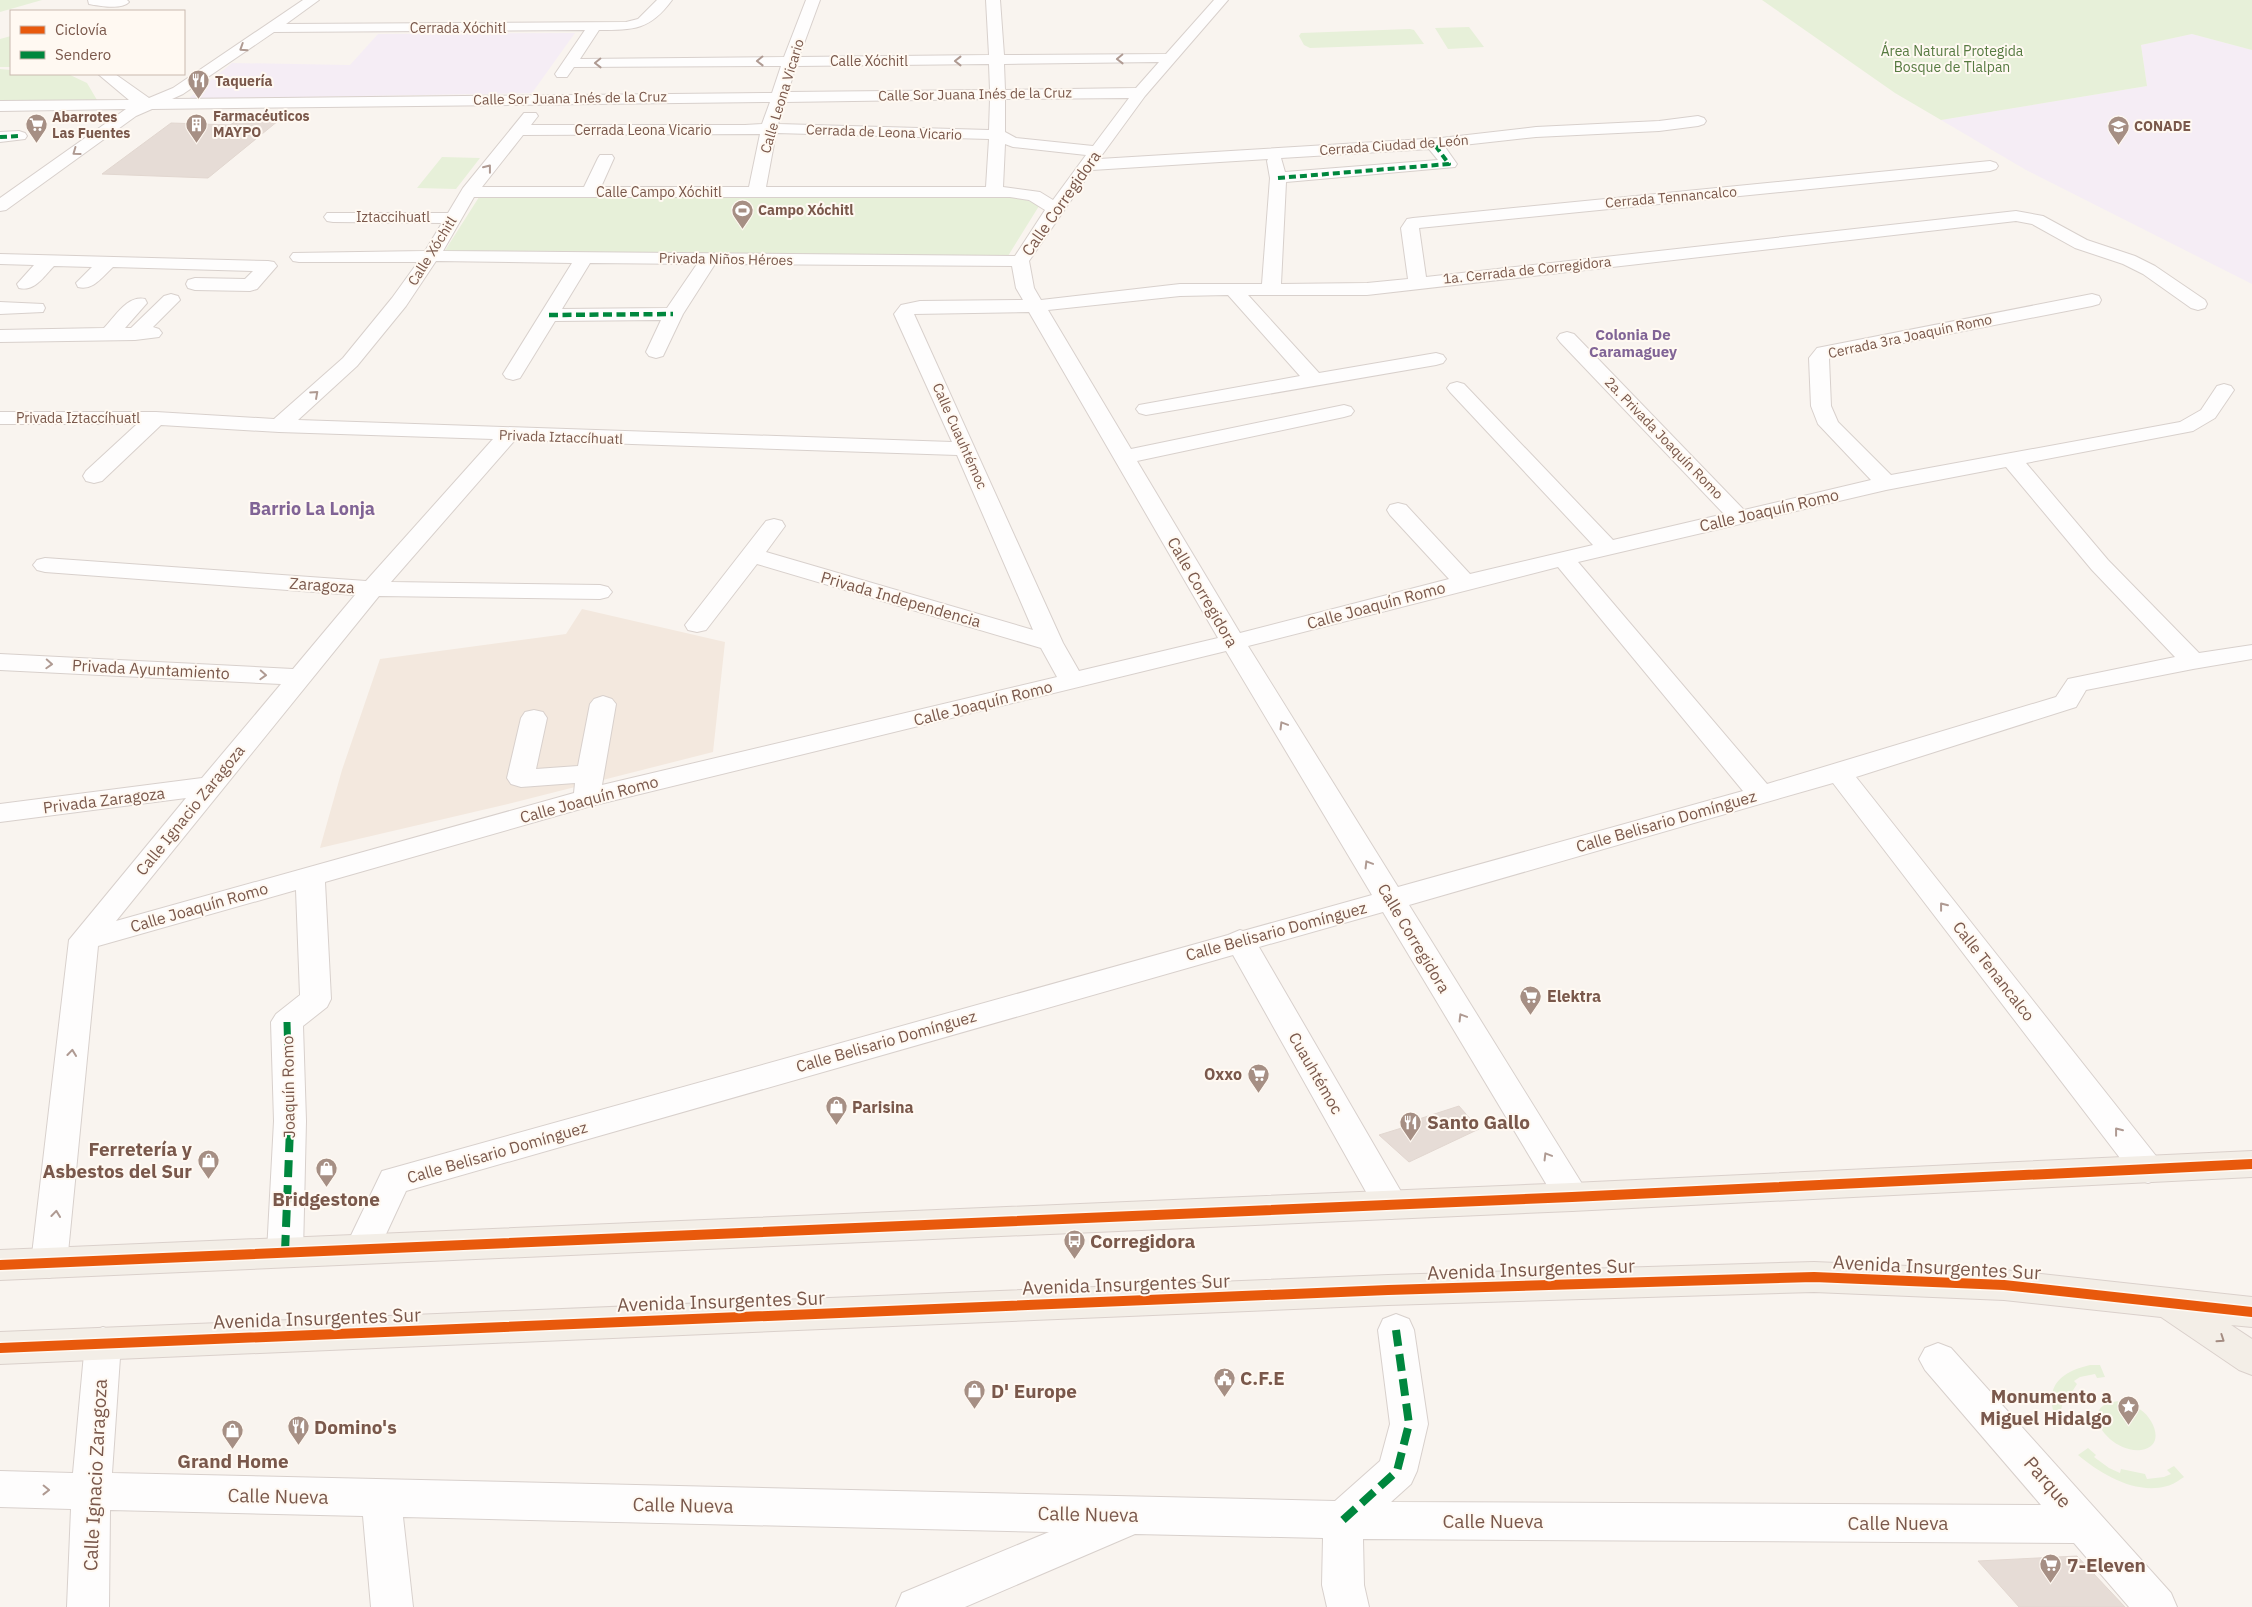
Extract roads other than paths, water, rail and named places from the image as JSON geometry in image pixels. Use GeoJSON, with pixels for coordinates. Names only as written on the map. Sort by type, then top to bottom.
{"type":"FeatureCollection","features":[{"type":"Feature","properties":{"kind":"main road"},"geometry":{"type":"LineString","coordinates":[[0,1265],[1572,1197],[2252,1164]]}},
{"type":"Feature","properties":{"kind":"main road","name":"Avenida Insurgentes Sur"},"geometry":{"type":"LineString","coordinates":[[0,1348],[1388,1290],[1814,1277],[2004,1285],[2252,1312]]}},
{"type":"Feature","properties":{"kind":"main road"},"geometry":{"type":"LineString","coordinates":[[2166,1302],[2252,1359]]}},
{"type":"Feature","properties":{"kind":"street"},"geometry":{"type":"LineString","coordinates":[[81,10],[94,0],[123,1]]}},
{"type":"Feature","properties":{"kind":"street"},"geometry":{"type":"LineString","coordinates":[[0,206],[130,113],[178,91],[312,0]]}},
{"type":"Feature","properties":{"kind":"street","name":"Cerrada Xóchitl"},"geometry":{"type":"LineString","coordinates":[[273,28],[594,28],[636,25],[643,22],[665,0]]}},
{"type":"Feature","properties":{"kind":"street","name":"Calle Leona Vicario"},"geometry":{"type":"LineString","coordinates":[[756,193],[769,128],[790,61],[813,0]]}},
{"type":"Feature","properties":{"kind":"street"},"geometry":{"type":"LineString","coordinates":[[993,0],[998,60],[998,135],[994,192]]}},
{"type":"Feature","properties":{"kind":"street"},"geometry":{"type":"LineString","coordinates":[[1221,0],[1231,0]]}},
{"type":"Feature","properties":{"kind":"street","name":"Calle Corregidora"},"geometry":{"type":"LineString","coordinates":[[1221,0],[1140,92],[1094,158],[1055,208],[1020,261],[1025,288],[1233,642],[1572,1197]]}},
{"type":"Feature","properties":{"kind":"street"},"geometry":{"type":"LineString","coordinates":[[109,10],[123,1]]}},
{"type":"Feature","properties":{"kind":"street","name":"Calle Xóchitl"},"geometry":{"type":"LineString","coordinates":[[279,426],[350,362],[399,302],[431,256],[469,192],[517,130],[545,98],[594,28]]}},
{"type":"Feature","properties":{"kind":"street","name":"Calle Xóchitl"},"geometry":{"type":"LineString","coordinates":[[570,63],[1169,58]]}},
{"type":"Feature","properties":{"kind":"street"},"geometry":{"type":"LineString","coordinates":[[106,75],[120,83],[136,99],[150,104]]}},
{"type":"Feature","properties":{"kind":"street"},"geometry":{"type":"LineString","coordinates":[[149,86],[157,94],[150,104]]}},
{"type":"Feature","properties":{"kind":"street","name":"Calle Sor Juana Inés de la Cruz"},"geometry":{"type":"LineString","coordinates":[[0,106],[1140,92]]}},
{"type":"Feature","properties":{"kind":"street","name":"Cerrada Ciudad de León"},"geometry":{"type":"LineString","coordinates":[[1094,158],[1273,153],[1434,144],[1536,132],[1659,126],[1698,121]]}},
{"type":"Feature","properties":{"kind":"street","name":"Cerrada de Leona Vicario"},"geometry":{"type":"LineString","coordinates":[[769,128],[998,135],[1013,142],[1094,158]]}},
{"type":"Feature","properties":{"kind":"street","name":"Cerrada Leona Vicario"},"geometry":{"type":"LineString","coordinates":[[517,130],[746,130],[769,128]]}},
{"type":"Feature","properties":{"kind":"street"},"geometry":{"type":"LineString","coordinates":[[0,137],[19,136]]}},
{"type":"Feature","properties":{"kind":"street"},"geometry":{"type":"LineString","coordinates":[[1278,178],[1449,164],[1434,144]]}},
{"type":"Feature","properties":{"kind":"street"},"geometry":{"type":"LineString","coordinates":[[1271,291],[1278,178],[1273,153]]}},
{"type":"Feature","properties":{"kind":"street"},"geometry":{"type":"LineString","coordinates":[[590,192],[606,158]]}},
{"type":"Feature","properties":{"kind":"street","name":"Cerrada Tennancalco"},"geometry":{"type":"LineString","coordinates":[[1418,282],[1410,228],[1413,223],[1990,166]]}},
{"type":"Feature","properties":{"kind":"street","name":"Calle Campo Xóchitl"},"geometry":{"type":"LineString","coordinates":[[469,192],[994,192],[1034,196],[1055,208]]}},
{"type":"Feature","properties":{"kind":"street","name":"1a. Cerrada de Corregidora"},"geometry":{"type":"LineString","coordinates":[[1036,306],[1153,292],[1348,290],[2016,216],[2037,220],[2081,244],[2129,260],[2148,270],[2198,304]]}},
{"type":"Feature","properties":{"kind":"street","name":"Iztaccihuatl"},"geometry":{"type":"LineString","coordinates":[[333,217],[453,218]]}},
{"type":"Feature","properties":{"kind":"street","name":"Privada Niños Héroes"},"geometry":{"type":"LineString","coordinates":[[299,257],[431,256],[1020,261]]}},
{"type":"Feature","properties":{"kind":"street"},"geometry":{"type":"LineString","coordinates":[[512,374],[584,258]]}},
{"type":"Feature","properties":{"kind":"street"},"geometry":{"type":"LineString","coordinates":[[0,259],[213,263]]}},
{"type":"Feature","properties":{"kind":"street"},"geometry":{"type":"LineString","coordinates":[[656,352],[673,314],[708,259]]}},
{"type":"Feature","properties":{"kind":"street"},"geometry":{"type":"LineString","coordinates":[[26,284],[50,260]]}},
{"type":"Feature","properties":{"kind":"street"},"geometry":{"type":"LineString","coordinates":[[85,283],[109,261]]}},
{"type":"Feature","properties":{"kind":"street"},"geometry":{"type":"LineString","coordinates":[[1234,291],[1315,381]]}},
{"type":"Feature","properties":{"kind":"street"},"geometry":{"type":"LineString","coordinates":[[0,336],[144,333],[171,300]]}},
{"type":"Feature","properties":{"kind":"street","name":"Cerrada 3ra Joaquín Romo"},"geometry":{"type":"LineString","coordinates":[[1886,483],[1828,424],[1821,406],[1819,358],[1824,352],[2092,300]]}},
{"type":"Feature","properties":{"kind":"street"},"geometry":{"type":"LineString","coordinates":[[109,334],[138,303]]}},
{"type":"Feature","properties":{"kind":"street","name":"Calle Cuauhtémoc"},"geometry":{"type":"LineString","coordinates":[[1036,306],[920,307],[908,309],[904,314],[1051,642],[1072,682]]}},
{"type":"Feature","properties":{"kind":"street"},"geometry":{"type":"LineString","coordinates":[[0,308],[36,308]]}},
{"type":"Feature","properties":{"kind":"street"},"geometry":{"type":"LineString","coordinates":[[549,315],[673,314]]}},
{"type":"Feature","properties":{"kind":"street","name":"2a. Privada Joaquín Romo"},"geometry":{"type":"LineString","coordinates":[[1568,338],[1739,516]]}},
{"type":"Feature","properties":{"kind":"street"},"geometry":{"type":"LineString","coordinates":[[1146,409],[1436,359]]}},
{"type":"Feature","properties":{"kind":"street"},"geometry":{"type":"LineString","coordinates":[[1458,388],[1608,548]]}},
{"type":"Feature","properties":{"kind":"street","name":"Calle Joaquín Romo"},"geometry":{"type":"LineString","coordinates":[[84,940],[310,876],[588,786],[1072,682],[1465,582],[1739,516],[1886,483],[2186,426],[2208,414],[2224,390]]}},
{"type":"Feature","properties":{"kind":"street"},"geometry":{"type":"LineString","coordinates":[[1125,457],[1344,411]]}},
{"type":"Feature","properties":{"kind":"street","name":"Privada Iztaccíhuatl"},"geometry":{"type":"LineString","coordinates":[[0,418],[156,418],[279,426],[508,435],[965,449]]}},
{"type":"Feature","properties":{"kind":"street","name":"Privada Iztaccíhuatl"},"geometry":{"type":"LineString","coordinates":[[94,476],[156,418]]}},
{"type":"Feature","properties":{"kind":"street","name":"Calle Ignacio Zaragoza"},"geometry":{"type":"LineString","coordinates":[[84,940],[209,786],[302,677],[372,589],[508,435]]}},
{"type":"Feature","properties":{"kind":"street"},"geometry":{"type":"LineString","coordinates":[[2011,460],[2100,565],[2193,661]]}},
{"type":"Feature","properties":{"kind":"street"},"geometry":{"type":"LineString","coordinates":[[1398,510],[1465,582]]}},
{"type":"Feature","properties":{"kind":"street"},"geometry":{"type":"LineString","coordinates":[[697,625],[774,526]]}},
{"type":"Feature","properties":{"kind":"street","name":"Privada Independencia"},"geometry":{"type":"LineString","coordinates":[[752,555],[1051,642]]}},
{"type":"Feature","properties":{"kind":"street"},"geometry":{"type":"LineString","coordinates":[[1563,558],[1760,794]]}},
{"type":"Feature","properties":{"kind":"street","name":"Zaragoza"},"geometry":{"type":"LineString","coordinates":[[45,565],[372,589],[600,592]]}},
{"type":"Feature","properties":{"kind":"street","name":"Calle Belisario Domínguez"},"geometry":{"type":"LineString","coordinates":[[362,1250],[394,1181],[1240,940],[1390,900],[1839,773],[2067,702],[2071,691],[2077,684],[2193,661],[2252,652]]}},
{"type":"Feature","properties":{"kind":"street","name":"Privada Ayuntamiento"},"geometry":{"type":"LineString","coordinates":[[0,662],[302,677]]}},
{"type":"Feature","properties":{"kind":"street"},"geometry":{"type":"LineString","coordinates":[[534,718],[521,778],[588,786],[604,704]]}},
{"type":"Feature","properties":{"kind":"street","name":"Calle Tenancalco"},"geometry":{"type":"LineString","coordinates":[[1839,773],[2148,1170]]}},
{"type":"Feature","properties":{"kind":"street","name":"Privada Zaragoza"},"geometry":{"type":"LineString","coordinates":[[0,813],[209,786]]}},
{"type":"Feature","properties":{"kind":"street","name":"Joaquín Romo"},"geometry":{"type":"LineString","coordinates":[[285,1252],[290,1121],[287,1022],[316,999],[310,876]]}},
{"type":"Feature","properties":{"kind":"street"},"geometry":{"type":"LineString","coordinates":[[49,1262],[55,1222],[84,940]]}},
{"type":"Feature","properties":{"kind":"street","name":"Cuauhtémoc"},"geometry":{"type":"LineString","coordinates":[[1240,940],[1392,1205]]}},
{"type":"Feature","properties":{"kind":"street"},"geometry":{"type":"LineString","coordinates":[[1348,1607],[1343,1585],[1343,1520],[1397,1471],[1409,1424],[1396,1330]]}},
{"type":"Feature","properties":{"kind":"street","name":"Calle Ignacio Zaragoza"},"geometry":{"type":"LineString","coordinates":[[88,1607],[91,1491],[104,1343]]}},
{"type":"Feature","properties":{"kind":"street","name":"Parque"},"geometry":{"type":"LineString","coordinates":[[1938,1359],[2156,1607]]}},
{"type":"Feature","properties":{"kind":"street"},"geometry":{"type":"LineString","coordinates":[[0,1489],[91,1491]]}},
{"type":"Feature","properties":{"kind":"street","name":"Calle Nueva"},"geometry":{"type":"LineString","coordinates":[[91,1491],[1343,1520],[2085,1524]]}},
{"type":"Feature","properties":{"kind":"street"},"geometry":{"type":"LineString","coordinates":[[381,1498],[392,1607]]}},
{"type":"Feature","properties":{"kind":"street"},"geometry":{"type":"LineString","coordinates":[[917,1607],[1136,1515]]}},
{"type":"Feature","properties":{"kind":"place","name":"Taquería"},"geometry":{"type":"Point","coordinates":[199,100]}},
{"type":"Feature","properties":{"kind":"place","name":"Farmacéuticos MAYPO"},"geometry":{"type":"Point","coordinates":[197,143]}},
{"type":"Feature","properties":{"kind":"place","name":"Abarrotes Las Fuentes"},"geometry":{"type":"Point","coordinates":[36,144]}},
{"type":"Feature","properties":{"kind":"place","name":"CONADE"},"geometry":{"type":"Point","coordinates":[2118,145]}},
{"type":"Feature","properties":{"kind":"place","name":"Campo Xóchitl"},"geometry":{"type":"Point","coordinates":[742,229]}},
{"type":"Feature","properties":{"kind":"place","name":"Elektra"},"geometry":{"type":"Point","coordinates":[1531,1015]}},
{"type":"Feature","properties":{"kind":"place","name":"Oxxo"},"geometry":{"type":"Point","coordinates":[1258,1093]}},
{"type":"Feature","properties":{"kind":"place","name":"Parisina"},"geometry":{"type":"Point","coordinates":[836,1126]}},
{"type":"Feature","properties":{"kind":"place","name":"Santo Gallo"},"geometry":{"type":"Point","coordinates":[1411,1141]}},
{"type":"Feature","properties":{"kind":"place","name":"Ferretería y Asbestos del Sur"},"geometry":{"type":"Point","coordinates":[208,1179]}},
{"type":"Feature","properties":{"kind":"place","name":"Bridgestone"},"geometry":{"type":"Point","coordinates":[326,1187]}},
{"type":"Feature","properties":{"kind":"place","name":"Corregidora"},"geometry":{"type":"Point","coordinates":[1074,1260]}},
{"type":"Feature","properties":{"kind":"place","name":"C.F.E"},"geometry":{"type":"Point","coordinates":[1224,1397]}},
{"type":"Feature","properties":{"kind":"place","name":"D' Europe"},"geometry":{"type":"Point","coordinates":[975,1410]}},
{"type":"Feature","properties":{"kind":"place","name":"Monumento a Miguel Hidalgo"},"geometry":{"type":"Point","coordinates":[2128,1426]}},
{"type":"Feature","properties":{"kind":"place","name":"Domino's"},"geometry":{"type":"Point","coordinates":[298,1446]}},
{"type":"Feature","properties":{"kind":"place","name":"Grand Home"},"geometry":{"type":"Point","coordinates":[233,1449]}},
{"type":"Feature","properties":{"kind":"place","name":"7-Eleven"},"geometry":{"type":"Point","coordinates":[2051,1584]}},
{"type":"Feature","properties":{"kind":"district","name":"Colonia De Caramaguey"},"geometry":{"type":"Point","coordinates":[1633,344]}},
{"type":"Feature","properties":{"kind":"district","name":"Barrio La Lonja"},"geometry":{"type":"Point","coordinates":[312,509]}},
{"type":"Feature","properties":{"kind":"park label","name":"Área Natural Protegida Bosque de Tlalpan"},"geometry":{"type":"Point","coordinates":[1952,59]}}]}
